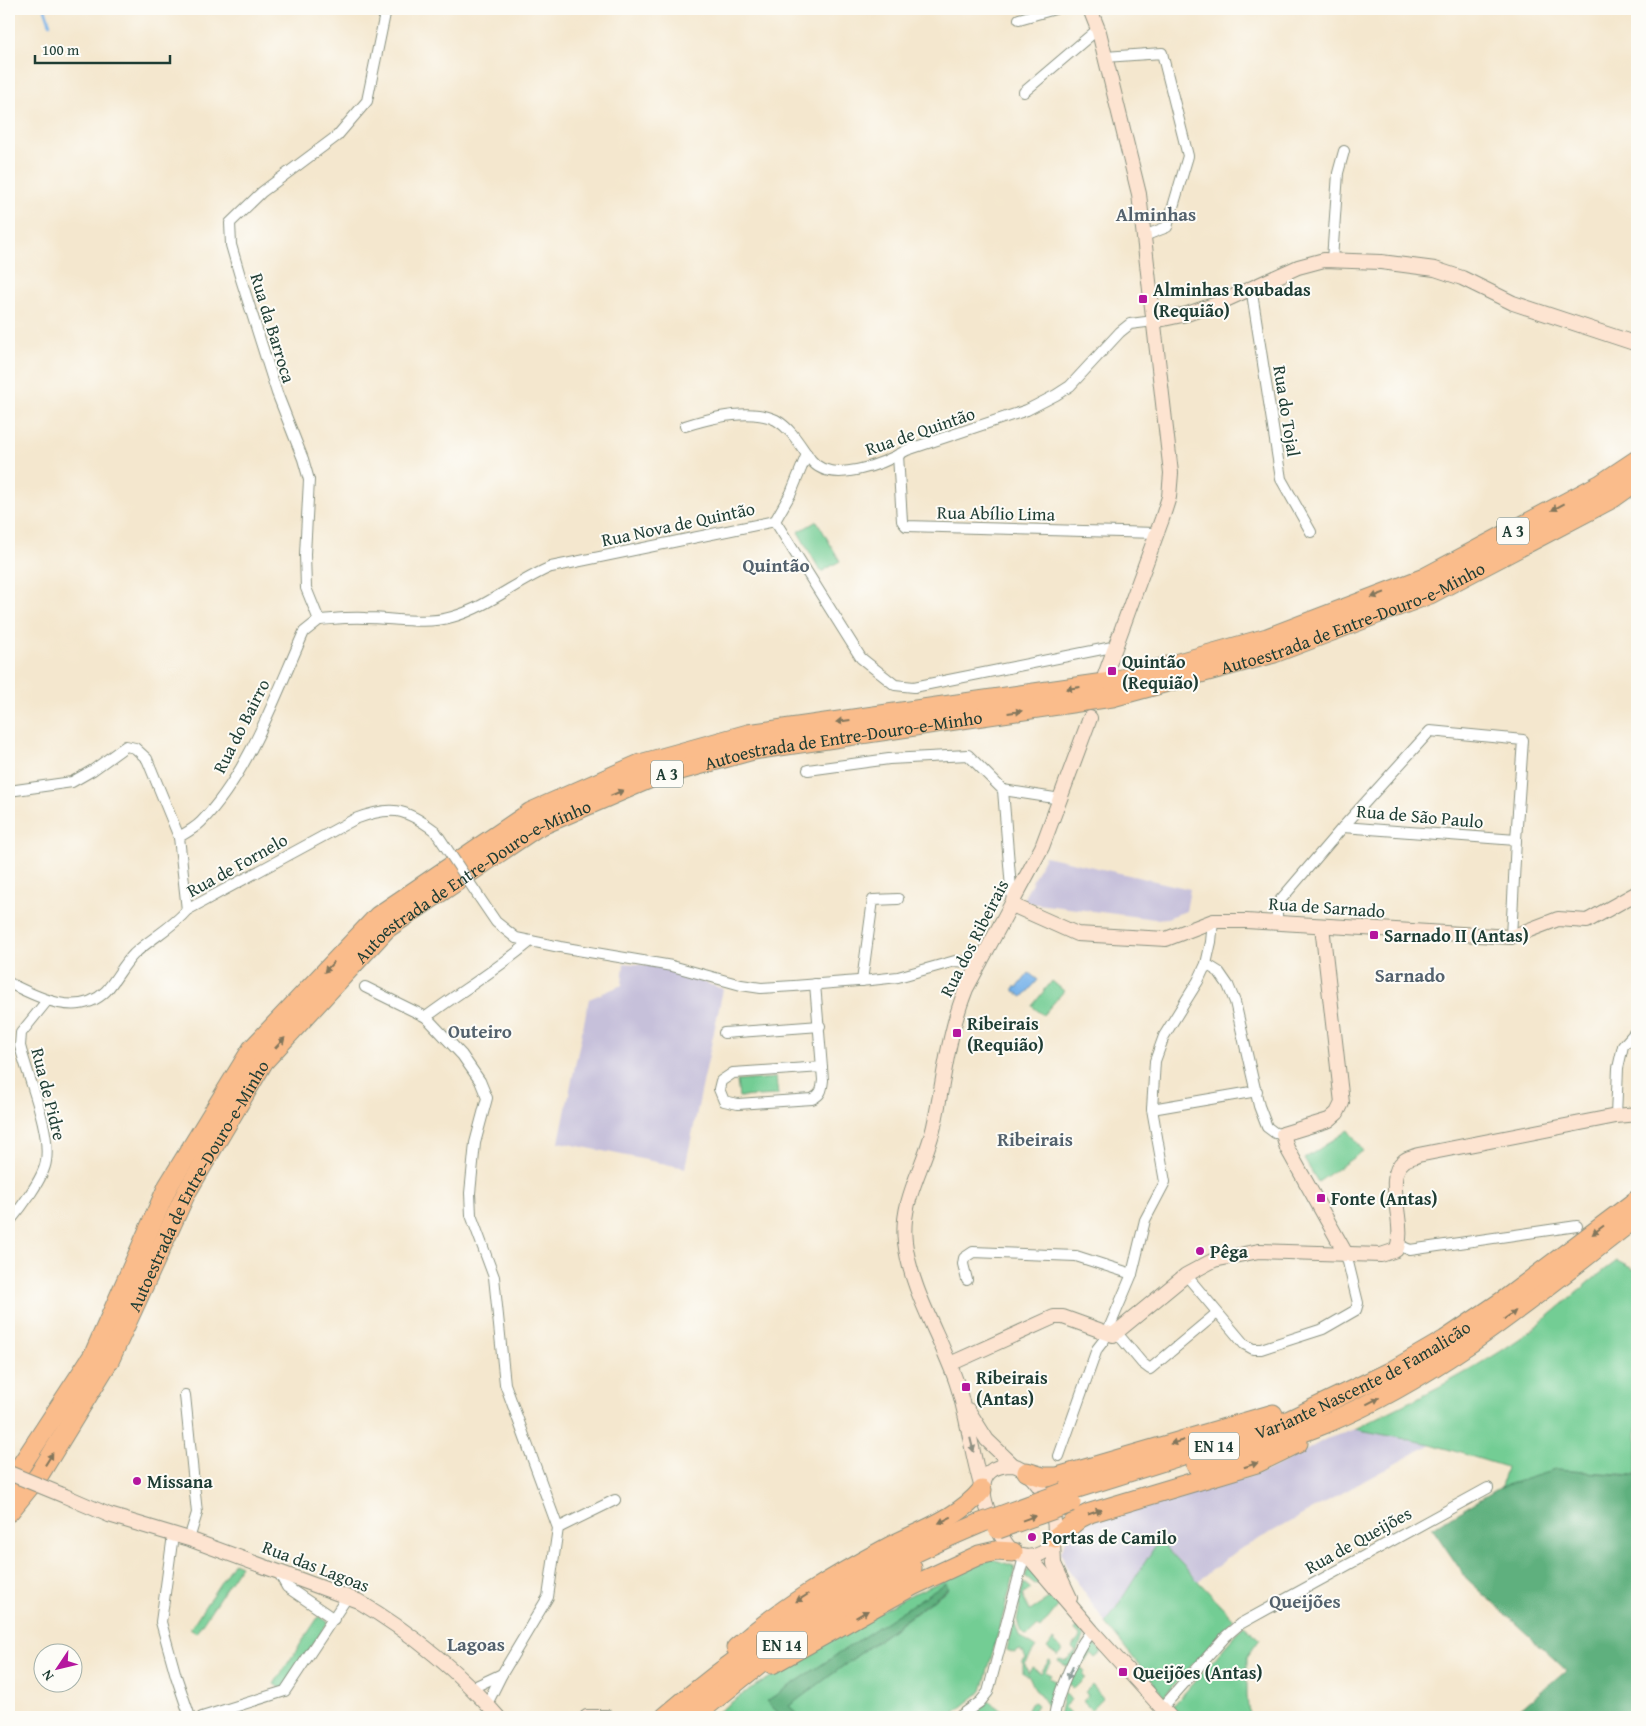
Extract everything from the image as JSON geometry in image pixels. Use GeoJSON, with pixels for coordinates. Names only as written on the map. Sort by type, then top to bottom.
{"type":"FeatureCollection","features":[{"type":"Feature","properties":{"kind":"highway","name":"Autoestrada de Entre-Douro-e-Minho"},"geometry":{"type":"LineString","coordinates":[[9,1484],[94,1354],[168,1186],[252,1049],[378,916],[531,812],[640,764],[748,734],[1111,682],[1267,638],[1424,578],[1601,484],[1637,460]]}},
{"type":"Feature","properties":{"kind":"highway","name":"Autoestrada de Entre-Douro-e-Minho"},"geometry":{"type":"LineString","coordinates":[[9,1512],[39,1475],[110,1359],[186,1193],[264,1061],[386,929],[537,827],[651,778],[753,750],[1112,697],[1274,653],[1430,594],[1613,498],[1637,481]]}},
{"type":"Feature","properties":{"kind":"highway","name":"Variante Nascente de Famalicão"},"geometry":{"type":"LineString","coordinates":[[665,1717],[709,1680],[784,1627],[851,1586],[916,1552],[1068,1497],[1278,1425],[1358,1389],[1412,1360],[1476,1319],[1637,1200]]}},
{"type":"Feature","properties":{"kind":"highway","name":"Variante Nascente de Famalicão"},"geometry":{"type":"LineString","coordinates":[[1068,1497],[1273,1442],[1329,1422],[1399,1387],[1479,1338],[1637,1217]]}},
{"type":"Feature","properties":{"kind":"highway"},"geometry":{"type":"LineString","coordinates":[[1020,1468],[1042,1477],[1057,1477],[1358,1389]]}},
{"type":"Feature","properties":{"kind":"highway"},"geometry":{"type":"LineString","coordinates":[[1054,1541],[1080,1518],[1090,1513],[1267,1459],[1312,1434],[1329,1422]]}},
{"type":"Feature","properties":{"kind":"highway"},"geometry":{"type":"LineString","coordinates":[[709,1680],[735,1649],[783,1610],[873,1556],[954,1516],[982,1489]]}},
{"type":"Feature","properties":{"kind":"highway","name":"Variante Nascente de Famalicão"},"geometry":{"type":"LineString","coordinates":[[693,1717],[792,1638],[842,1606],[984,1528]]}},
{"type":"Feature","properties":{"kind":"highway"},"geometry":{"type":"LineString","coordinates":[[727,1688],[912,1586],[986,1552],[1022,1555]]}},
{"type":"Feature","properties":{"kind":"main road"},"geometry":{"type":"LineString","coordinates":[[1090,9],[1098,29],[1139,194],[1171,473],[1168,497],[1157,533],[1105,675]]}},
{"type":"Feature","properties":{"kind":"main road"},"geometry":{"type":"LineString","coordinates":[[1154,321],[1195,312],[1298,266],[1324,260],[1381,262],[1435,269],[1462,278],[1513,302],[1637,344]]}},
{"type":"Feature","properties":{"kind":"main road","name":"Rua dos Ribeirais"},"geometry":{"type":"LineString","coordinates":[[963,1401],[950,1364],[913,1278],[905,1242],[905,1211],[934,1126],[956,1016],[966,989],[1042,847],[1090,718]]}},
{"type":"Feature","properties":{"kind":"main road","name":"Rua de Sarnado"},"geometry":{"type":"LineString","coordinates":[[1012,905],[1077,934],[1166,939],[1213,921],[1277,922],[1511,937],[1558,919],[1587,921],[1637,893]]}},
{"type":"Feature","properties":{"kind":"main road"},"geometry":{"type":"LineString","coordinates":[[1322,926],[1342,1103],[1337,1113],[1329,1120],[1283,1134],[1287,1148],[1346,1254]]}},
{"type":"Feature","properties":{"kind":"main road"},"geometry":{"type":"LineString","coordinates":[[950,1364],[1054,1317],[1063,1317],[1111,1334],[1186,1275],[1214,1260],[1259,1251],[1381,1255],[1396,1250],[1401,1237],[1395,1189],[1396,1174],[1404,1161],[1418,1155],[1616,1116],[1637,1114]]}},
{"type":"Feature","properties":{"kind":"main road"},"geometry":{"type":"LineString","coordinates":[[963,1401],[986,1440],[1037,1484],[1054,1516],[1056,1529],[1054,1564],[1074,1608]]}},
{"type":"Feature","properties":{"kind":"main road"},"geometry":{"type":"LineString","coordinates":[[963,1401],[986,1508],[1007,1546],[1022,1555],[1074,1608],[1092,1631],[1166,1713]]}},
{"type":"Feature","properties":{"kind":"main road"},"geometry":{"type":"LineString","coordinates":[[982,1489],[991,1472],[998,1467],[1020,1468]]}},
{"type":"Feature","properties":{"kind":"main road","name":"Rua das Lagoas"},"geometry":{"type":"LineString","coordinates":[[9,1473],[109,1515],[189,1539],[348,1596],[390,1621],[427,1648],[472,1688],[498,1717]]}},
{"type":"Feature","properties":{"kind":"main road"},"geometry":{"type":"LineString","coordinates":[[1022,1555],[1044,1552],[1054,1541]]}},
{"type":"Feature","properties":{"kind":"main road"},"geometry":{"type":"LineString","coordinates":[[587,1717],[607,1717]]}},
{"type":"Feature","properties":{"kind":"street","name":"Rua da Barroca"},"geometry":{"type":"LineString","coordinates":[[319,620],[306,588],[305,554],[309,480],[303,459],[277,394],[240,276],[231,245],[230,223],[262,192],[337,136],[367,101],[386,9]]}},
{"type":"Feature","properties":{"kind":"street"},"geometry":{"type":"LineString","coordinates":[[1018,19],[1055,9]]}},
{"type":"Feature","properties":{"kind":"street"},"geometry":{"type":"LineString","coordinates":[[1024,92],[1098,29]]}},
{"type":"Feature","properties":{"kind":"street"},"geometry":{"type":"LineString","coordinates":[[1105,56],[1162,52],[1188,156],[1167,228],[1144,236]]}},
{"type":"Feature","properties":{"kind":"street"},"geometry":{"type":"LineString","coordinates":[[1332,260],[1338,173],[1344,151]]}},
{"type":"Feature","properties":{"kind":"street","name":"Rua do Tojal"},"geometry":{"type":"LineString","coordinates":[[1251,287],[1281,479],[1288,495],[1311,532]]}},
{"type":"Feature","properties":{"kind":"street","name":"Rua de Quintão"},"geometry":{"type":"LineString","coordinates":[[685,426],[706,420],[746,415],[769,418],[775,420],[793,434],[812,462],[821,469],[833,472],[849,472],[898,456],[907,450],[1027,410],[1070,386],[1120,332],[1130,324],[1154,321]]}},
{"type":"Feature","properties":{"kind":"street"},"geometry":{"type":"LineString","coordinates":[[775,521],[791,494],[807,454]]}},
{"type":"Feature","properties":{"kind":"street","name":"Rua Abílio Lima"},"geometry":{"type":"LineString","coordinates":[[898,456],[902,521],[906,526],[1157,533]]}},
{"type":"Feature","properties":{"kind":"street","name":"Rua Nova de Quintão"},"geometry":{"type":"LineString","coordinates":[[319,620],[361,617],[433,620],[451,617],[488,601],[551,567],[775,521],[862,658],[895,685],[914,687],[1117,646]]}},
{"type":"Feature","properties":{"kind":"street","name":"Rua do Bairro"},"geometry":{"type":"LineString","coordinates":[[179,837],[200,823],[227,788],[252,748],[304,632],[319,620]]}},
{"type":"Feature","properties":{"kind":"street"},"geometry":{"type":"LineString","coordinates":[[1343,826],[1430,731],[1523,740],[1511,937]]}},
{"type":"Feature","properties":{"kind":"street"},"geometry":{"type":"LineString","coordinates":[[9,791],[72,782],[93,770],[126,746],[136,748],[147,759],[179,837],[188,910]]}},
{"type":"Feature","properties":{"kind":"street"},"geometry":{"type":"LineString","coordinates":[[808,770],[889,759],[968,755],[1003,790],[1061,799]]}},
{"type":"Feature","properties":{"kind":"street"},"geometry":{"type":"LineString","coordinates":[[1003,790],[1012,905]]}},
{"type":"Feature","properties":{"kind":"street","name":"Rua de Fornelo"},"geometry":{"type":"LineString","coordinates":[[46,1002],[79,1003],[97,997],[105,991],[133,956],[188,910],[332,831],[376,811],[397,810],[416,816],[435,831],[496,922],[516,938],[672,966],[741,985],[761,988],[898,977],[955,961],[982,962]]}},
{"type":"Feature","properties":{"kind":"street","name":"Rua de São Paulo"},"geometry":{"type":"LineString","coordinates":[[1277,922],[1277,904],[1343,826],[1516,840]]}},
{"type":"Feature","properties":{"kind":"street"},"geometry":{"type":"LineString","coordinates":[[862,981],[873,900],[898,899]]}},
{"type":"Feature","properties":{"kind":"street"},"geometry":{"type":"LineString","coordinates":[[1059,1456],[1097,1349],[1111,1334],[1132,1274],[1145,1220],[1164,1182],[1152,1109],[1153,1072],[1164,1036],[1198,981],[1206,964],[1213,921]]}},
{"type":"Feature","properties":{"kind":"street"},"geometry":{"type":"LineString","coordinates":[[426,1017],[464,989],[501,966],[531,941]]}},
{"type":"Feature","properties":{"kind":"street"},"geometry":{"type":"LineString","coordinates":[[1206,964],[1218,972],[1228,985],[1235,1002],[1256,1091],[1267,1127],[1275,1133],[1283,1134]]}},
{"type":"Feature","properties":{"kind":"street"},"geometry":{"type":"LineString","coordinates":[[9,984],[46,1002]]}},
{"type":"Feature","properties":{"kind":"street"},"geometry":{"type":"LineString","coordinates":[[815,984],[822,1067],[822,1091],[818,1097],[812,1099],[731,1104],[724,1101],[720,1095],[720,1082],[733,1073],[822,1067]]}},
{"type":"Feature","properties":{"kind":"street"},"geometry":{"type":"LineString","coordinates":[[365,987],[426,1017],[462,1056],[480,1081],[487,1098],[475,1143],[470,1192],[470,1215],[494,1277],[505,1384],[558,1528],[548,1597],[502,1674],[487,1704]]}},
{"type":"Feature","properties":{"kind":"street","name":"Rua de Pidre"},"geometry":{"type":"LineString","coordinates":[[9,1222],[25,1204],[46,1162],[47,1140],[20,1046],[21,1033],[46,1002]]}},
{"type":"Feature","properties":{"kind":"street"},"geometry":{"type":"LineString","coordinates":[[724,1033],[820,1026]]}},
{"type":"Feature","properties":{"kind":"street"},"geometry":{"type":"LineString","coordinates":[[1616,1116],[1618,1068],[1623,1046],[1637,1030]]}},
{"type":"Feature","properties":{"kind":"street"},"geometry":{"type":"LineString","coordinates":[[1152,1109],[1256,1091]]}},
{"type":"Feature","properties":{"kind":"street"},"geometry":{"type":"LineString","coordinates":[[1399,1245],[1410,1250],[1577,1226]]}},
{"type":"Feature","properties":{"kind":"street"},"geometry":{"type":"LineString","coordinates":[[967,1280],[963,1264],[964,1258],[973,1252],[1076,1256],[1132,1274]]}},
{"type":"Feature","properties":{"kind":"street"},"geometry":{"type":"LineString","coordinates":[[1186,1275],[1244,1344],[1253,1349],[1261,1350],[1323,1330],[1351,1315],[1356,1310],[1358,1303],[1346,1254]]}},
{"type":"Feature","properties":{"kind":"street"},"geometry":{"type":"LineString","coordinates":[[1111,1334],[1150,1369],[1217,1313]]}},
{"type":"Feature","properties":{"kind":"street"},"geometry":{"type":"LineString","coordinates":[[185,1395],[197,1513],[189,1539]]}},
{"type":"Feature","properties":{"kind":"street","name":"Rua de Queijões"},"geometry":{"type":"LineString","coordinates":[[1166,1713],[1226,1636],[1240,1624],[1488,1488]]}},
{"type":"Feature","properties":{"kind":"street"},"geometry":{"type":"LineString","coordinates":[[558,1528],[615,1500]]}},
{"type":"Feature","properties":{"kind":"street"},"geometry":{"type":"LineString","coordinates":[[173,1535],[161,1622],[173,1667],[190,1717]]}},
{"type":"Feature","properties":{"kind":"street"},"geometry":{"type":"LineString","coordinates":[[959,1717],[980,1702],[988,1692],[1022,1555]]}},
{"type":"Feature","properties":{"kind":"street"},"geometry":{"type":"LineString","coordinates":[[278,1571],[287,1587],[334,1619]]}},
{"type":"Feature","properties":{"kind":"street"},"geometry":{"type":"LineString","coordinates":[[202,1717],[285,1691],[348,1596]]}},
{"type":"Feature","properties":{"kind":"street"},"geometry":{"type":"LineString","coordinates":[[1054,1717],[1059,1698],[1071,1670],[1084,1642],[1092,1631]]}},
{"type":"Feature","properties":{"kind":"street"},"geometry":{"type":"LineString","coordinates":[[472,1688],[502,1674]]}},
{"type":"Feature","properties":{"kind":"shaded area"},"geometry":{"type":"Polygon","coordinates":[[[1045,856],[1190,889],[1186,911],[1167,918],[1155,919],[1022,902],[1045,856]]]}},
{"type":"Feature","properties":{"kind":"shaded area"},"geometry":{"type":"Polygon","coordinates":[[[624,963],[657,966],[723,989],[685,1168],[559,1142],[589,999],[622,985],[624,963]]]}},
{"type":"Feature","properties":{"kind":"shaded area"},"geometry":{"type":"Polygon","coordinates":[[[1355,1429],[1431,1444],[1237,1551],[1198,1581],[1159,1540],[1106,1624],[1066,1566],[1061,1552],[1069,1533],[1088,1521],[1188,1492],[1239,1480],[1274,1468],[1326,1439],[1355,1429]]]}},
{"type":"Feature","properties":{"kind":"green space"},"geometry":{"type":"Polygon","coordinates":[[[817,521],[840,561],[821,572],[798,532],[817,521]]]}},
{"type":"Feature","properties":{"kind":"green space"},"geometry":{"type":"Polygon","coordinates":[[[1052,981],[1064,991],[1043,1015],[1032,1006],[1052,981]]]}},
{"type":"Feature","properties":{"kind":"green space"},"geometry":{"type":"Polygon","coordinates":[[[776,1078],[778,1095],[739,1097],[737,1081],[776,1078]]]}},
{"type":"Feature","properties":{"kind":"green space"},"geometry":{"type":"Polygon","coordinates":[[[1348,1130],[1363,1151],[1318,1182],[1304,1159],[1348,1130]]]}},
{"type":"Feature","properties":{"kind":"green space"},"geometry":{"type":"Polygon","coordinates":[[[1617,1261],[1637,1271],[1637,1475],[1555,1470],[1501,1487],[1506,1467],[1431,1444],[1355,1429],[1439,1387],[1500,1352],[1532,1330],[1617,1261]]]}},
{"type":"Feature","properties":{"kind":"green space"},"geometry":{"type":"Polygon","coordinates":[[[1555,1470],[1637,1476],[1637,1717],[1606,1715],[1511,1717],[1566,1670],[1466,1578],[1432,1528],[1501,1487],[1555,1470]]]}},
{"type":"Feature","properties":{"kind":"green space"},"geometry":{"type":"Polygon","coordinates":[[[1159,1540],[1234,1619],[1164,1696],[1106,1624],[1159,1540]]]}},
{"type":"Feature","properties":{"kind":"green space"},"geometry":{"type":"Polygon","coordinates":[[[992,1559],[1014,1566],[1015,1572],[982,1691],[949,1717],[801,1717],[789,1706],[948,1589],[945,1583],[767,1701],[782,1717],[711,1717],[750,1689],[908,1596],[992,1559]]]}},
{"type":"Feature","properties":{"kind":"green space"},"geometry":{"type":"Polygon","coordinates":[[[234,1562],[241,1565],[196,1633],[190,1629],[234,1562]]]}},
{"type":"Feature","properties":{"kind":"green space"},"geometry":{"type":"Polygon","coordinates":[[[1030,1570],[1041,1581],[1035,1585],[1025,1577],[1027,1571],[1030,1570]]]}},
{"type":"Feature","properties":{"kind":"green space"},"geometry":{"type":"Polygon","coordinates":[[[945,1583],[948,1588],[789,1706],[801,1717],[782,1717],[767,1701],[945,1583]]]}},
{"type":"Feature","properties":{"kind":"green space"},"geometry":{"type":"Polygon","coordinates":[[[1024,1583],[1031,1589],[1022,1595],[1030,1611],[1052,1597],[1059,1605],[1040,1629],[1037,1627],[1027,1636],[1023,1634],[1017,1620],[1020,1606],[1017,1605],[1024,1583]]]}},
{"type":"Feature","properties":{"kind":"green space"},"geometry":{"type":"Polygon","coordinates":[[[319,1616],[328,1622],[283,1690],[274,1684],[319,1616]]]}},
{"type":"Feature","properties":{"kind":"green space"},"geometry":{"type":"Polygon","coordinates":[[[1013,1621],[1020,1637],[1036,1647],[1025,1664],[1028,1673],[1032,1668],[1041,1673],[1049,1660],[1051,1661],[1045,1672],[1051,1675],[1049,1678],[1062,1685],[1050,1710],[1034,1687],[1029,1676],[1023,1673],[1023,1661],[1026,1659],[1023,1652],[1021,1653],[1019,1650],[1014,1653],[1007,1650],[1013,1621]]]}},
{"type":"Feature","properties":{"kind":"green space"},"geometry":{"type":"Polygon","coordinates":[[[1077,1625],[1084,1636],[1071,1665],[1066,1666],[1058,1661],[1059,1659],[1066,1661],[1076,1652],[1072,1647],[1080,1635],[1075,1630],[1077,1625]]]}},
{"type":"Feature","properties":{"kind":"green space"},"geometry":{"type":"Polygon","coordinates":[[[1244,1625],[1260,1639],[1247,1657],[1249,1717],[1183,1717],[1173,1706],[1244,1625]]]}},
{"type":"Feature","properties":{"kind":"green space"},"geometry":{"type":"Polygon","coordinates":[[[1053,1640],[1063,1651],[1058,1656],[1047,1648],[1053,1640]]]}},
{"type":"Feature","properties":{"kind":"green space"},"geometry":{"type":"Polygon","coordinates":[[[1088,1641],[1092,1641],[1102,1652],[1095,1658],[1091,1654],[1080,1666],[1085,1673],[1083,1675],[1085,1678],[1074,1689],[1068,1682],[1088,1641]]]}},
{"type":"Feature","properties":{"kind":"green space"},"geometry":{"type":"Polygon","coordinates":[[[1092,1685],[1103,1698],[1091,1710],[1083,1701],[1088,1696],[1085,1692],[1092,1685]]]}},
{"type":"Feature","properties":{"kind":"green space"},"geometry":{"type":"Polygon","coordinates":[[[1064,1692],[1071,1700],[1064,1707],[1072,1715],[1059,1717],[1064,1692]]]}},
{"type":"Feature","properties":{"kind":"green space"},"geometry":{"type":"Polygon","coordinates":[[[989,1701],[1012,1717],[968,1717],[989,1701]]]}},
{"type":"Feature","properties":{"kind":"green space"},"geometry":{"type":"Polygon","coordinates":[[[1034,1702],[1037,1705],[1032,1713],[1034,1717],[1023,1717],[1030,1704],[1034,1702]]]}},
{"type":"Feature","properties":{"kind":"water"},"geometry":{"type":"Polygon","coordinates":[[[1029,973],[1038,980],[1023,997],[1014,991],[1014,987],[1018,987],[1029,973]]]}},
{"type":"Feature","properties":{"kind":"waterway"},"geometry":{"type":"LineString","coordinates":[[45,9],[50,24]]}},
{"type":"Feature","properties":{"kind":"place","name":"Alminhas Roubadas (Requião)"},"geometry":{"type":"Point","coordinates":[1143,299]}},
{"type":"Feature","properties":{"kind":"place","name":"Quintão (Requião)"},"geometry":{"type":"Point","coordinates":[1112,671]}},
{"type":"Feature","properties":{"kind":"place","name":"Sarnado II (Antas)"},"geometry":{"type":"Point","coordinates":[1374,935]}},
{"type":"Feature","properties":{"kind":"place","name":"Ribeirais (Requião)"},"geometry":{"type":"Point","coordinates":[957,1033]}},
{"type":"Feature","properties":{"kind":"place","name":"Fonte (Antas)"},"geometry":{"type":"Point","coordinates":[1321,1198]}},
{"type":"Feature","properties":{"kind":"place","name":"Pêga"},"geometry":{"type":"Point","coordinates":[1200,1251]}},
{"type":"Feature","properties":{"kind":"place","name":"Ribeirais (Antas)"},"geometry":{"type":"Point","coordinates":[966,1387]}},
{"type":"Feature","properties":{"kind":"place","name":"Missana"},"geometry":{"type":"Point","coordinates":[137,1481]}},
{"type":"Feature","properties":{"kind":"place","name":"Portas de Camilo"},"geometry":{"type":"Point","coordinates":[1032,1537]}},
{"type":"Feature","properties":{"kind":"place","name":"Queijões (Antas)"},"geometry":{"type":"Point","coordinates":[1123,1672]}},
{"type":"Feature","properties":{"kind":"district","name":"Alminhas"},"geometry":{"type":"Point","coordinates":[1156,214]}},
{"type":"Feature","properties":{"kind":"district","name":"Quintão"},"geometry":{"type":"Point","coordinates":[776,565]}},
{"type":"Feature","properties":{"kind":"district","name":"Sarnado"},"geometry":{"type":"Point","coordinates":[1410,975]}},
{"type":"Feature","properties":{"kind":"district","name":"Outeiro"},"geometry":{"type":"Point","coordinates":[480,1031]}},
{"type":"Feature","properties":{"kind":"district","name":"Ribeirais"},"geometry":{"type":"Point","coordinates":[1035,1139]}},
{"type":"Feature","properties":{"kind":"district","name":"Queijões"},"geometry":{"type":"Point","coordinates":[1305,1601]}},
{"type":"Feature","properties":{"kind":"district","name":"Lagoas"},"geometry":{"type":"Point","coordinates":[476,1644]}}]}
